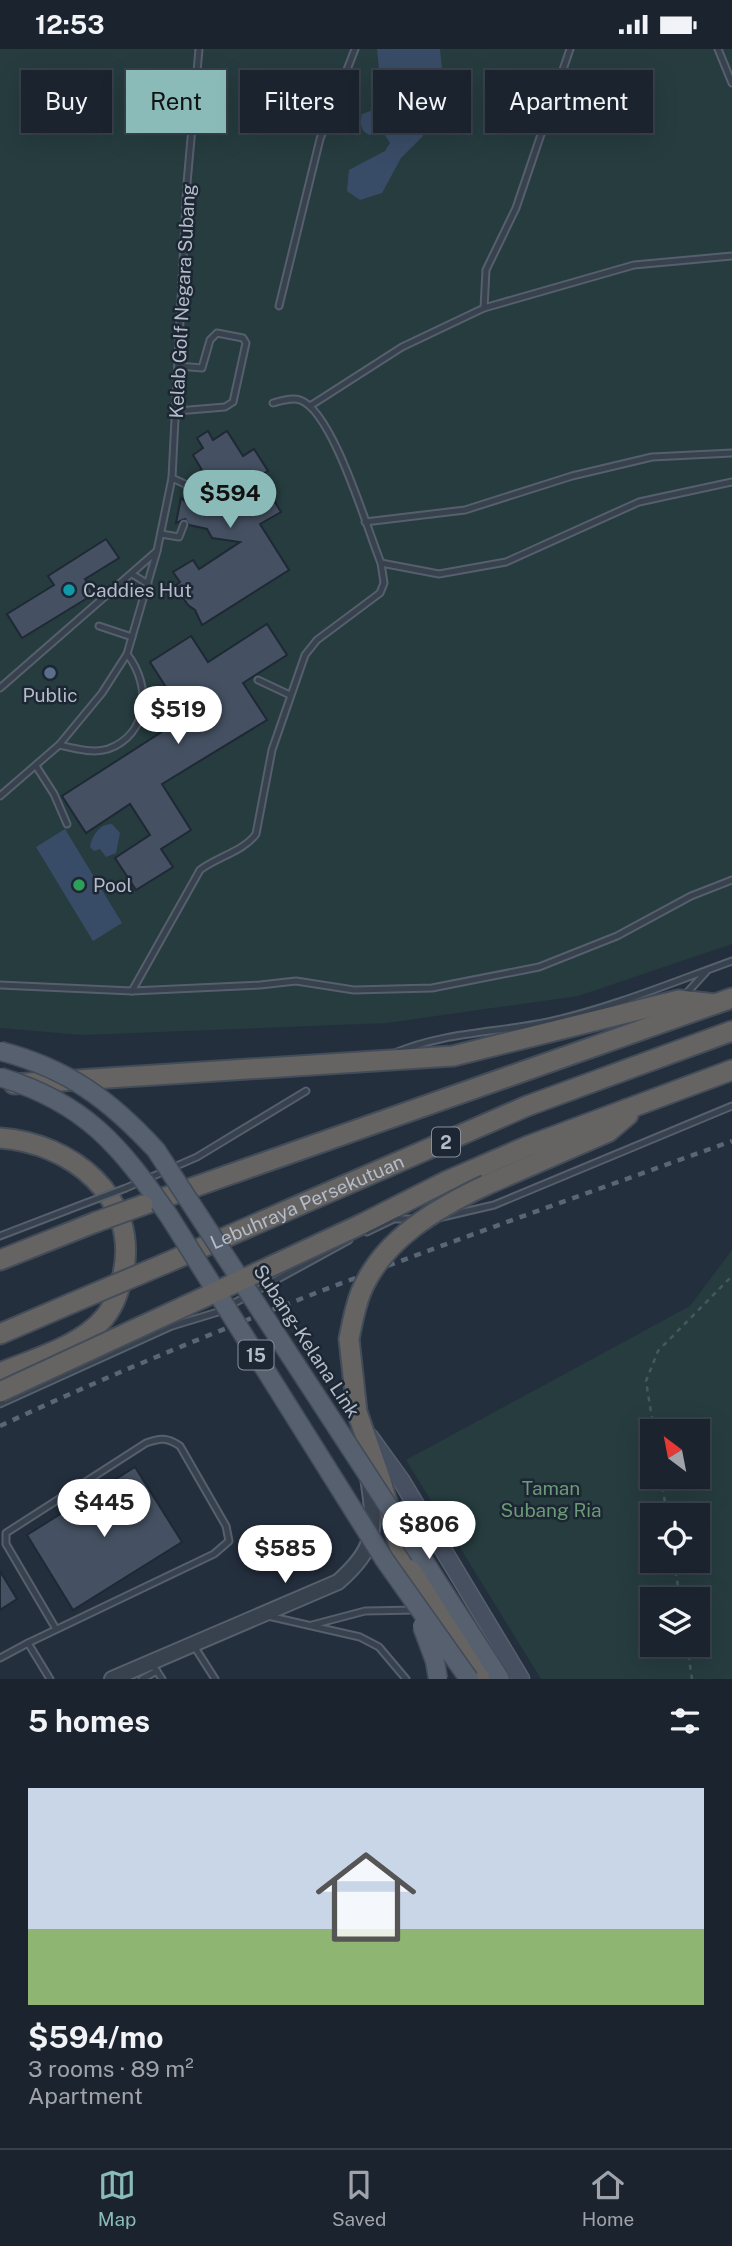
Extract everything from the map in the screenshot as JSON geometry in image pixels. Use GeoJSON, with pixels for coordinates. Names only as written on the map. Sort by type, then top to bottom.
{"type":"FeatureCollection","features":[{"type":"Feature","properties":{"kind":"highway"},"geometry":{"type":"LineString","coordinates":[[0,1085],[453,1056],[679,1000],[724,1001]]}},
{"type":"Feature","properties":{"kind":"highway","name":"2"},"geometry":{"type":"LineString","coordinates":[[0,1260],[143,1205],[724,1001]]}},
{"type":"Feature","properties":{"kind":"highway","name":"Lebuhraya Persekutuan"},"geometry":{"type":"LineString","coordinates":[[0,1334],[527,1107],[732,1031]]}},
{"type":"Feature","properties":{"kind":"highway"},"geometry":{"type":"LineString","coordinates":[[0,1392],[517,1151],[732,1070]]}},
{"type":"Feature","properties":{"kind":"highway"},"geometry":{"type":"LineString","coordinates":[[480,1679],[402,1556],[352,1388],[349,1339],[360,1294],[371,1272],[387,1253],[429,1215],[486,1185],[608,1132],[639,1105]]}},
{"type":"Feature","properties":{"kind":"highway"},"geometry":{"type":"LineString","coordinates":[[0,1138],[43,1146],[69,1157],[96,1181],[125,1226],[128,1248],[118,1295],[104,1319],[82,1337],[0,1373]]}},
{"type":"Feature","properties":{"kind":"main road","name":"Subang-Kelana Link"},"geometry":{"type":"LineString","coordinates":[[0,1051],[38,1061],[70,1077],[126,1118],[156,1150],[500,1679]]}},
{"type":"Feature","properties":{"kind":"main road","name":"15"},"geometry":{"type":"LineString","coordinates":[[0,1077],[48,1095],[78,1114],[110,1138],[131,1162],[169,1216],[384,1559],[468,1679]]}},
{"type":"Feature","properties":{"kind":"main road"},"geometry":{"type":"LineString","coordinates":[[362,1427],[401,1480],[521,1679]]}},
{"type":"Feature","properties":{"kind":"main road"},"geometry":{"type":"LineString","coordinates":[[384,1559],[428,1639],[438,1679]]}},
{"type":"Feature","properties":{"kind":"street"},"geometry":{"type":"LineString","coordinates":[[112,1679],[154,1666],[192,1643],[338,1582],[361,1562],[372,1539],[362,1427]]}},
{"type":"Feature","properties":{"kind":"lane","name":"Kelab Golf Negara Subang"},"geometry":{"type":"LineString","coordinates":[[0,796],[59,745],[102,693],[127,654],[157,551],[172,478],[187,183],[199,49]]}},
{"type":"Feature","properties":{"kind":"lane"},"geometry":{"type":"LineString","coordinates":[[279,306],[320,139],[355,49]]}},
{"type":"Feature","properties":{"kind":"lane"},"geometry":{"type":"LineString","coordinates":[[484,308],[486,270],[516,208],[570,49]]}},
{"type":"Feature","properties":{"kind":"lane"},"geometry":{"type":"LineString","coordinates":[[718,49],[732,83]]}},
{"type":"Feature","properties":{"kind":"lane"},"geometry":{"type":"LineString","coordinates":[[310,405],[402,347],[484,308],[635,265],[732,256]]}},
{"type":"Feature","properties":{"kind":"lane"},"geometry":{"type":"LineString","coordinates":[[177,411],[225,407],[233,402],[246,343],[243,338],[217,333],[209,340],[202,368],[179,366]]}},
{"type":"Feature","properties":{"kind":"lane"},"geometry":{"type":"LineString","coordinates":[[132,991],[200,870],[217,857],[250,843],[256,834],[272,750],[305,655],[317,640],[380,593],[384,583],[381,563],[330,433],[310,405],[298,399],[273,403]]}},
{"type":"Feature","properties":{"kind":"lane"},"geometry":{"type":"LineString","coordinates":[[365,522],[465,510],[572,476],[652,457],[732,453]]}},
{"type":"Feature","properties":{"kind":"lane"},"geometry":{"type":"LineString","coordinates":[[172,478],[187,485],[189,499]]}},
{"type":"Feature","properties":{"kind":"lane"},"geometry":{"type":"LineString","coordinates":[[381,563],[439,574],[506,562],[639,502],[732,482]]}},
{"type":"Feature","properties":{"kind":"lane"},"geometry":{"type":"LineString","coordinates":[[161,534],[179,537],[184,524]]}},
{"type":"Feature","properties":{"kind":"lane"},"geometry":{"type":"LineString","coordinates":[[0,688],[157,551]]}},
{"type":"Feature","properties":{"kind":"lane"},"geometry":{"type":"LineString","coordinates":[[132,574],[148,584]]}},
{"type":"Feature","properties":{"kind":"lane"},"geometry":{"type":"LineString","coordinates":[[99,626],[132,637]]}},
{"type":"Feature","properties":{"kind":"lane"},"geometry":{"type":"LineString","coordinates":[[59,745],[84,751],[106,750],[133,734],[143,719],[142,691],[135,664],[127,654]]}},
{"type":"Feature","properties":{"kind":"lane"},"geometry":{"type":"LineString","coordinates":[[258,680],[290,695]]}},
{"type":"Feature","properties":{"kind":"lane"},"geometry":{"type":"LineString","coordinates":[[36,767],[54,794],[67,824]]}},
{"type":"Feature","properties":{"kind":"lane"},"geometry":{"type":"LineString","coordinates":[[0,985],[132,991],[296,981],[354,990],[432,988],[539,967],[595,945],[691,896],[732,880]]}},
{"type":"Feature","properties":{"kind":"lane"},"geometry":{"type":"LineString","coordinates":[[386,1056],[432,1039],[545,1022],[589,1011],[732,961]]}},
{"type":"Feature","properties":{"kind":"lane"},"geometry":{"type":"LineString","coordinates":[[679,1000],[696,986],[707,970]]}},
{"type":"Feature","properties":{"kind":"lane"},"geometry":{"type":"LineString","coordinates":[[0,1236],[126,1188],[197,1157],[306,1091]]}},
{"type":"Feature","properties":{"kind":"lane"},"geometry":{"type":"LineString","coordinates":[[0,1403],[172,1326],[218,1312],[349,1240],[394,1219],[447,1218],[494,1205],[732,1107]]}},
{"type":"Feature","properties":{"kind":"lane"},"geometry":{"type":"LineString","coordinates":[[26,1392],[37,1357]]}},
{"type":"Feature","properties":{"kind":"lane"},"geometry":{"type":"LineString","coordinates":[[0,1658],[214,1554],[229,1541],[226,1526],[180,1446],[171,1439],[146,1443],[6,1533],[6,1544],[56,1629]]}},
{"type":"Feature","properties":{"kind":"lane"},"geometry":{"type":"LineString","coordinates":[[310,1626],[365,1611],[404,1609],[434,1617],[446,1627]]}},
{"type":"Feature","properties":{"kind":"lane"},"geometry":{"type":"LineString","coordinates":[[261,1615],[360,1637],[379,1647],[406,1679]]}},
{"type":"Feature","properties":{"kind":"lane"},"geometry":{"type":"LineString","coordinates":[[28,1643],[50,1679]]}},
{"type":"Feature","properties":{"kind":"lane"},"geometry":{"type":"LineString","coordinates":[[192,1643],[215,1679]]}},
{"type":"Feature","properties":{"kind":"lane"},"geometry":{"type":"LineString","coordinates":[[142,1679],[154,1666],[162,1679]]}},
{"type":"Feature","properties":{"kind":"path"},"geometry":{"type":"LineString","coordinates":[[652,1419],[646,1381],[658,1350],[732,1276]]}},
{"type":"Feature","properties":{"kind":"path"},"geometry":{"type":"LineString","coordinates":[[689,1657],[692,1679]]}},
{"type":"Feature","properties":{"kind":"green space"},"geometry":{"type":"Polygon","coordinates":[[[0,49],[732,49],[732,944],[578,996],[387,1023],[82,1035],[0,1028],[0,49]]]}},
{"type":"Feature","properties":{"kind":"green space","name":"Taman Subang Ria"},"geometry":{"type":"Polygon","coordinates":[[[732,1250],[732,1679],[541,1679],[406,1460],[690,1306],[732,1250]]]}},
{"type":"Feature","properties":{"kind":"water"},"geometry":{"type":"Polygon","coordinates":[[[377,49],[440,49],[442,70],[379,69],[377,49]]]}},
{"type":"Feature","properties":{"kind":"water"},"geometry":{"type":"Polygon","coordinates":[[[373,110],[373,133],[378,133],[369,135],[362,129],[362,114],[373,110]]]}},
{"type":"Feature","properties":{"kind":"water"},"geometry":{"type":"Polygon","coordinates":[[[384,133],[423,133],[401,158],[382,193],[360,200],[347,191],[349,170],[385,151],[390,143],[384,133]]]}},
{"type":"Feature","properties":{"kind":"water"},"geometry":{"type":"Polygon","coordinates":[[[112,824],[120,833],[116,853],[106,857],[100,849],[94,851],[90,847],[97,831],[112,824]]]}},
{"type":"Feature","properties":{"kind":"water","name":"Pool"},"geometry":{"type":"Polygon","coordinates":[[[65,829],[122,923],[93,941],[36,847],[65,829]]]}},
{"type":"Feature","properties":{"kind":"building"},"geometry":{"type":"Polygon","coordinates":[[[208,431],[213,440],[227,431],[243,456],[254,449],[268,471],[259,476],[281,512],[260,524],[289,570],[202,625],[195,610],[188,605],[175,586],[180,582],[173,572],[193,560],[199,569],[240,542],[212,538],[207,529],[189,525],[185,519],[176,523],[181,498],[188,504],[194,501],[224,507],[193,455],[203,448],[197,438],[208,431]]]}},
{"type":"Feature","properties":{"kind":"building","name":"Caddies Hut"},"geometry":{"type":"Polygon","coordinates":[[[106,539],[119,558],[85,579],[94,594],[22,638],[7,614],[54,585],[48,576],[106,539]]]}},
{"type":"Feature","properties":{"kind":"building"},"geometry":{"type":"Polygon","coordinates":[[[267,624],[287,655],[243,683],[267,720],[162,784],[191,830],[161,849],[173,867],[136,890],[115,858],[150,835],[130,804],[86,833],[62,796],[185,717],[150,662],[191,636],[208,662],[267,624]]]}},
{"type":"Feature","properties":{"kind":"building"},"geometry":{"type":"Polygon","coordinates":[[[135,1467],[182,1542],[73,1610],[27,1535],[135,1467]]]}},
{"type":"Feature","properties":{"kind":"building"},"geometry":{"type":"Polygon","coordinates":[[[0,1571],[17,1599],[0,1610],[0,1571]]]}},
{"type":"Feature","properties":{"kind":"railway"},"geometry":{"type":"LineString","coordinates":[[0,1426],[180,1347],[363,1275],[732,1141]]}},
{"type":"Feature","properties":{"kind":"place","name":"Caddies Hut"},"geometry":{"type":"Point","coordinates":[69,590]}},
{"type":"Feature","properties":{"kind":"place","name":"Public"},"geometry":{"type":"Point","coordinates":[50,673]}},
{"type":"Feature","properties":{"kind":"place","name":"Pool"},"geometry":{"type":"Point","coordinates":[79,885]}}]}
